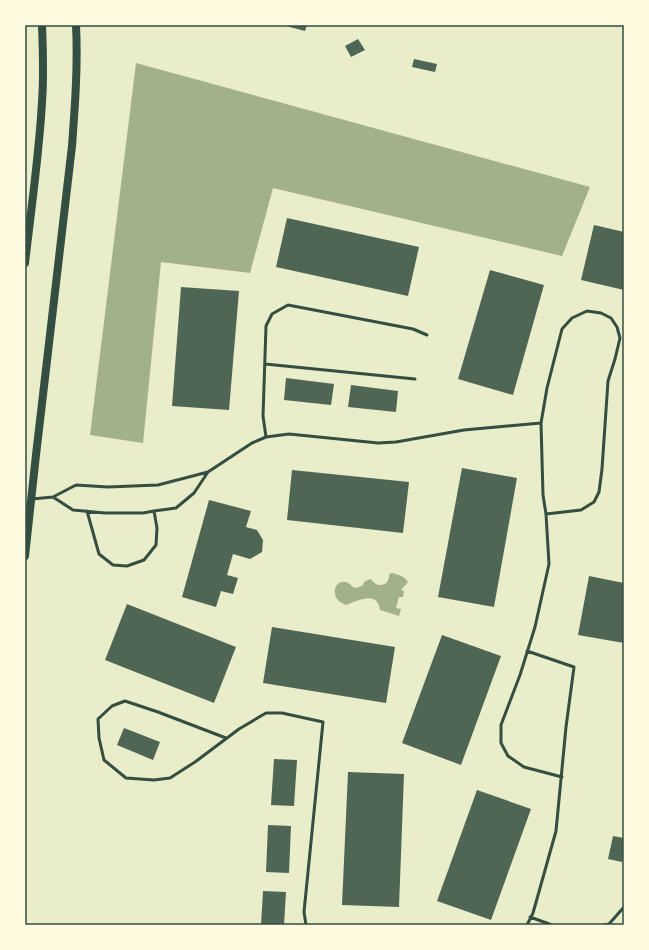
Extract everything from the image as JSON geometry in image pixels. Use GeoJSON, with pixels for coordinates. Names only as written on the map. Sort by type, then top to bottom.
{"type":"FeatureCollection","features":[{"type":"Feature","properties":{"kind":"main road"},"geometry":{"type":"LineString","coordinates":[[25,264],[42,102],[44,56],[42,25]]}},
{"type":"Feature","properties":{"kind":"main road"},"geometry":{"type":"LineString","coordinates":[[25,556],[76,105],[76,25]]}},
{"type":"Feature","properties":{"kind":"lane"},"geometry":{"type":"LineString","coordinates":[[266,437],[263,416],[266,326],[272,314],[288,305],[413,329],[427,335]]}},
{"type":"Feature","properties":{"kind":"lane"},"geometry":{"type":"LineString","coordinates":[[546,514],[581,510],[594,502],[599,492],[608,381],[620,338],[617,327],[611,318],[601,313],[587,311],[572,318],[562,329],[547,388],[541,423],[543,495],[546,514],[549,564],[535,627],[520,675],[501,725],[501,743],[508,756],[524,767],[562,777]]}},
{"type":"Feature","properties":{"kind":"lane"},"geometry":{"type":"LineString","coordinates":[[265,364],[415,379]]}},
{"type":"Feature","properties":{"kind":"lane"},"geometry":{"type":"LineString","coordinates":[[31,499],[53,497],[76,485],[108,487],[158,485],[208,472],[252,443],[266,437],[289,434],[378,443],[396,442],[464,430],[541,423]]}},
{"type":"Feature","properties":{"kind":"lane"},"geometry":{"type":"LineString","coordinates":[[53,497],[73,510],[105,513],[143,513],[176,508],[194,493],[208,472]]}},
{"type":"Feature","properties":{"kind":"lane"},"geometry":{"type":"LineString","coordinates":[[87,511],[100,554],[113,565],[127,566],[144,560],[156,545],[157,528],[154,511]]}},
{"type":"Feature","properties":{"kind":"lane"},"geometry":{"type":"LineString","coordinates":[[527,651],[574,667],[566,727],[556,831],[532,913],[527,925]]}},
{"type":"Feature","properties":{"kind":"lane"},"geometry":{"type":"LineString","coordinates":[[226,738],[125,701],[112,706],[98,719],[104,760],[126,778],[154,780],[170,778],[195,762],[239,729],[266,714],[282,713],[323,722],[304,912],[306,925]]}},
{"type":"Feature","properties":{"kind":"lane"},"geometry":{"type":"LineString","coordinates":[[604,925],[609,924],[624,907]]}},
{"type":"Feature","properties":{"kind":"lane"},"geometry":{"type":"LineString","coordinates":[[530,917],[552,925]]}},
{"type":"Feature","properties":{"kind":"shaded area"},"geometry":{"type":"Polygon","coordinates":[[[136,63],[590,187],[562,256],[273,188],[250,273],[161,262],[143,443],[90,435],[136,63]]]}},
{"type":"Feature","properties":{"kind":"shaded area"},"geometry":{"type":"Polygon","coordinates":[[[393,573],[403,577],[408,582],[401,590],[404,591],[403,597],[399,597],[396,608],[401,609],[399,616],[380,610],[375,600],[366,598],[346,605],[337,599],[335,595],[336,587],[342,582],[347,582],[354,588],[363,585],[364,582],[370,579],[379,585],[384,585],[389,578],[389,574],[393,573]]]}},
{"type":"Feature","properties":{"kind":"building"},"geometry":{"type":"Polygon","coordinates":[[[282,25],[307,25],[305,31],[282,25]]]}},
{"type":"Feature","properties":{"kind":"building"},"geometry":{"type":"Polygon","coordinates":[[[358,39],[365,50],[351,57],[345,46],[358,39]]]}},
{"type":"Feature","properties":{"kind":"building"},"geometry":{"type":"Polygon","coordinates":[[[414,59],[437,64],[435,72],[412,67],[414,59]]]}},
{"type":"Feature","properties":{"kind":"building"},"geometry":{"type":"Polygon","coordinates":[[[287,218],[419,247],[408,296],[276,267],[287,218]]]}},
{"type":"Feature","properties":{"kind":"building"},"geometry":{"type":"Polygon","coordinates":[[[594,225],[624,232],[624,290],[581,280],[594,225]]]}},
{"type":"Feature","properties":{"kind":"building"},"geometry":{"type":"Polygon","coordinates":[[[490,270],[544,285],[513,395],[458,379],[490,270]]]}},
{"type":"Feature","properties":{"kind":"building"},"geometry":{"type":"Polygon","coordinates":[[[181,287],[239,291],[229,410],[172,406],[181,287]]]}},
{"type":"Feature","properties":{"kind":"building"},"geometry":{"type":"Polygon","coordinates":[[[286,378],[334,384],[331,405],[284,400],[286,378]]]}},
{"type":"Feature","properties":{"kind":"building"},"geometry":{"type":"Polygon","coordinates":[[[351,385],[398,391],[396,412],[348,407],[351,385]]]}},
{"type":"Feature","properties":{"kind":"building"},"geometry":{"type":"Polygon","coordinates":[[[462,468],[517,478],[494,607],[438,597],[462,468]]]}},
{"type":"Feature","properties":{"kind":"building"},"geometry":{"type":"Polygon","coordinates":[[[292,470],[409,482],[403,533],[287,520],[292,470]]]}},
{"type":"Feature","properties":{"kind":"building"},"geometry":{"type":"Polygon","coordinates":[[[209,500],[251,511],[246,527],[257,530],[263,540],[262,552],[250,559],[233,554],[227,575],[238,578],[233,594],[221,591],[216,607],[182,597],[209,500]]]}},
{"type":"Feature","properties":{"kind":"building"},"geometry":{"type":"Polygon","coordinates":[[[589,576],[624,583],[624,643],[578,635],[589,576]]]}},
{"type":"Feature","properties":{"kind":"building"},"geometry":{"type":"Polygon","coordinates":[[[127,604],[236,647],[214,703],[105,660],[127,604]]]}},
{"type":"Feature","properties":{"kind":"building"},"geometry":{"type":"Polygon","coordinates":[[[272,627],[395,647],[386,703],[263,683],[272,627]]]}},
{"type":"Feature","properties":{"kind":"building"},"geometry":{"type":"Polygon","coordinates":[[[442,635],[501,656],[461,765],[402,743],[442,635]]]}},
{"type":"Feature","properties":{"kind":"building"},"geometry":{"type":"Polygon","coordinates":[[[124,728],[160,742],[153,760],[117,745],[124,728]]]}},
{"type":"Feature","properties":{"kind":"building"},"geometry":{"type":"Polygon","coordinates":[[[274,759],[297,760],[294,806],[271,805],[274,759]]]}},
{"type":"Feature","properties":{"kind":"building"},"geometry":{"type":"Polygon","coordinates":[[[348,772],[404,774],[399,907],[342,905],[348,772]]]}},
{"type":"Feature","properties":{"kind":"building"},"geometry":{"type":"Polygon","coordinates":[[[477,790],[531,809],[491,920],[437,901],[477,790]]]}},
{"type":"Feature","properties":{"kind":"building"},"geometry":{"type":"Polygon","coordinates":[[[268,825],[291,826],[289,873],[266,872],[268,825]]]}},
{"type":"Feature","properties":{"kind":"building"},"geometry":{"type":"Polygon","coordinates":[[[613,836],[624,838],[622,862],[608,859],[613,836]]]}},
{"type":"Feature","properties":{"kind":"building"},"geometry":{"type":"Polygon","coordinates":[[[263,891],[286,892],[284,925],[261,925],[263,891]]]}}]}
